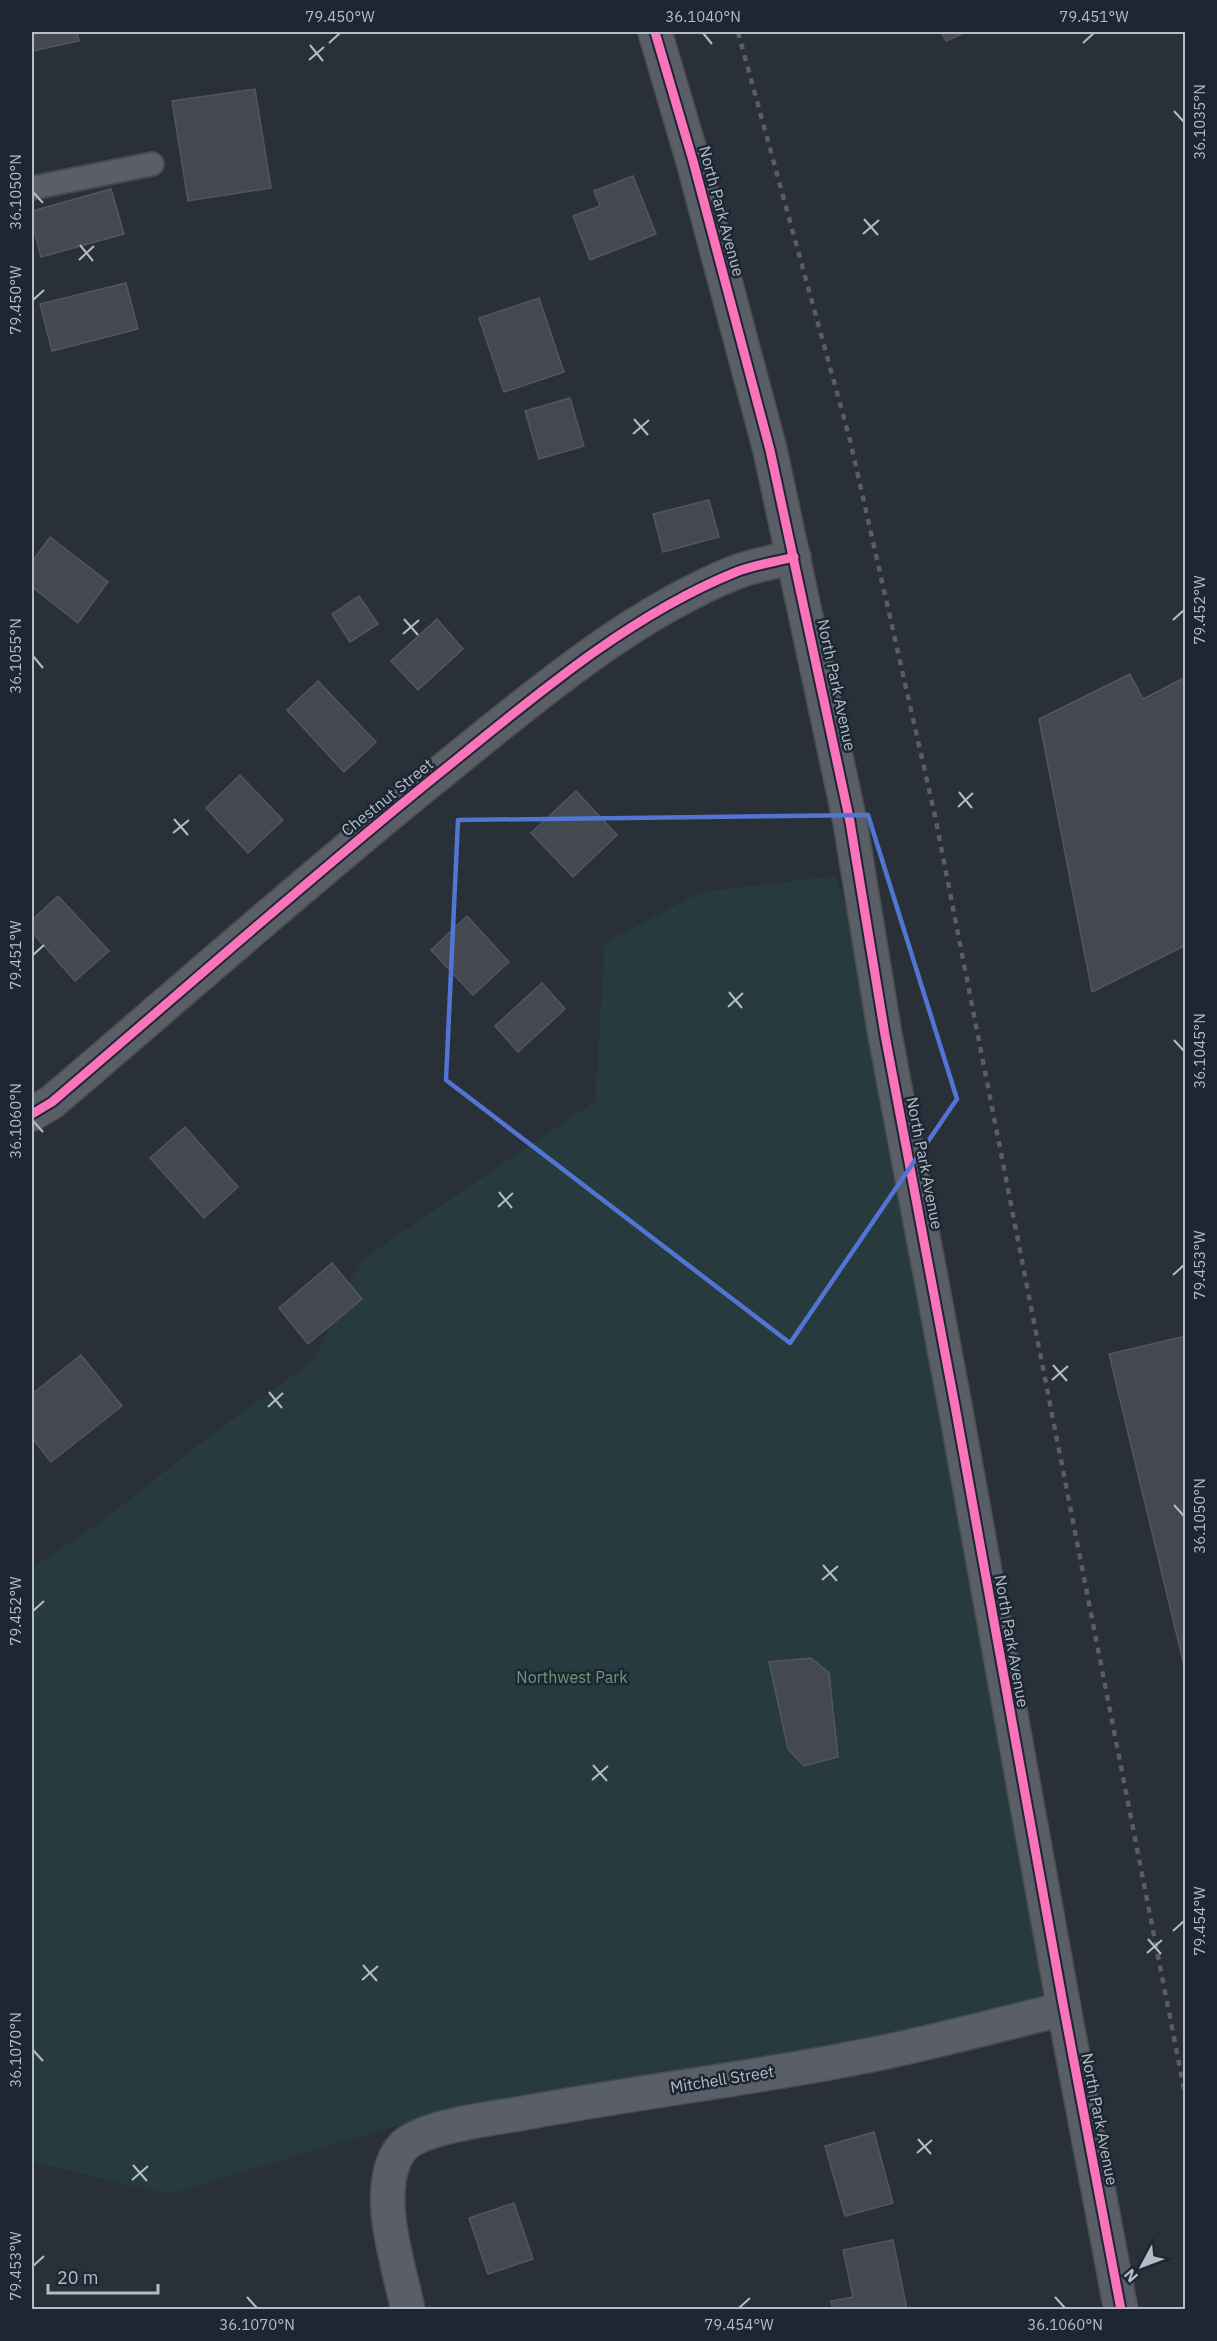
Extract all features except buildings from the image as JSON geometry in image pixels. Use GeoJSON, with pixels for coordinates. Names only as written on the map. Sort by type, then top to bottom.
{"type":"FeatureCollection","features":[{"type":"Feature","properties":{"kind":"street","name":"North Park Avenue"},"geometry":{"type":"LineString","coordinates":[[655,32],[700,184],[770,450],[850,822],[885,1035],[1121,2310]]}},
{"type":"Feature","properties":{"kind":"street","name":"Chestnut Street"},"geometry":{"type":"LineString","coordinates":[[32,1114],[52,1101],[381,820],[546,688],[612,641],[673,603],[737,572],[794,557]]}},
{"type":"Feature","properties":{"kind":"street","name":"Mitchell Street"},"geometry":{"type":"LineString","coordinates":[[408,2310],[388,2213],[389,2176],[400,2150],[410,2140],[438,2129],[600,2098],[861,2057],[1064,2009]]}},
{"type":"Feature","properties":{"kind":"lane"},"geometry":{"type":"LineString","coordinates":[[32,188],[152,164]]}},
{"type":"Feature","properties":{"kind":"highlighted area"},"geometry":{"type":"Polygon","coordinates":[[[868,815],[957,1099],[790,1343],[446,1080],[458,820],[868,815]]]}},
{"type":"Feature","properties":{"kind":"green space","name":"Northwest Park"},"geometry":{"type":"Polygon","coordinates":[[[836,876],[851,923],[886,1133],[906,1220],[935,1393],[956,1489],[1038,1944],[1042,2003],[973,2021],[398,2125],[169,2194],[32,2162],[32,1568],[102,1521],[210,1436],[313,1361],[360,1261],[595,1101],[605,943],[701,892],[836,876]]]}},
{"type":"Feature","properties":{"kind":"railway"},"geometry":{"type":"LineString","coordinates":[[738,32],[850,440],[935,816],[1186,2099]]}},
{"type":"Feature","properties":{"kind":"cycle path"},"geometry":{"type":"LineString","coordinates":[[655,32],[693,161],[770,450],[850,822],[885,1035],[1121,2310]]}},
{"type":"Feature","properties":{"kind":"cycle path"},"geometry":{"type":"LineString","coordinates":[[32,1114],[52,1102],[387,816],[579,663],[655,612],[695,591],[736,572],[794,557]]}}]}
